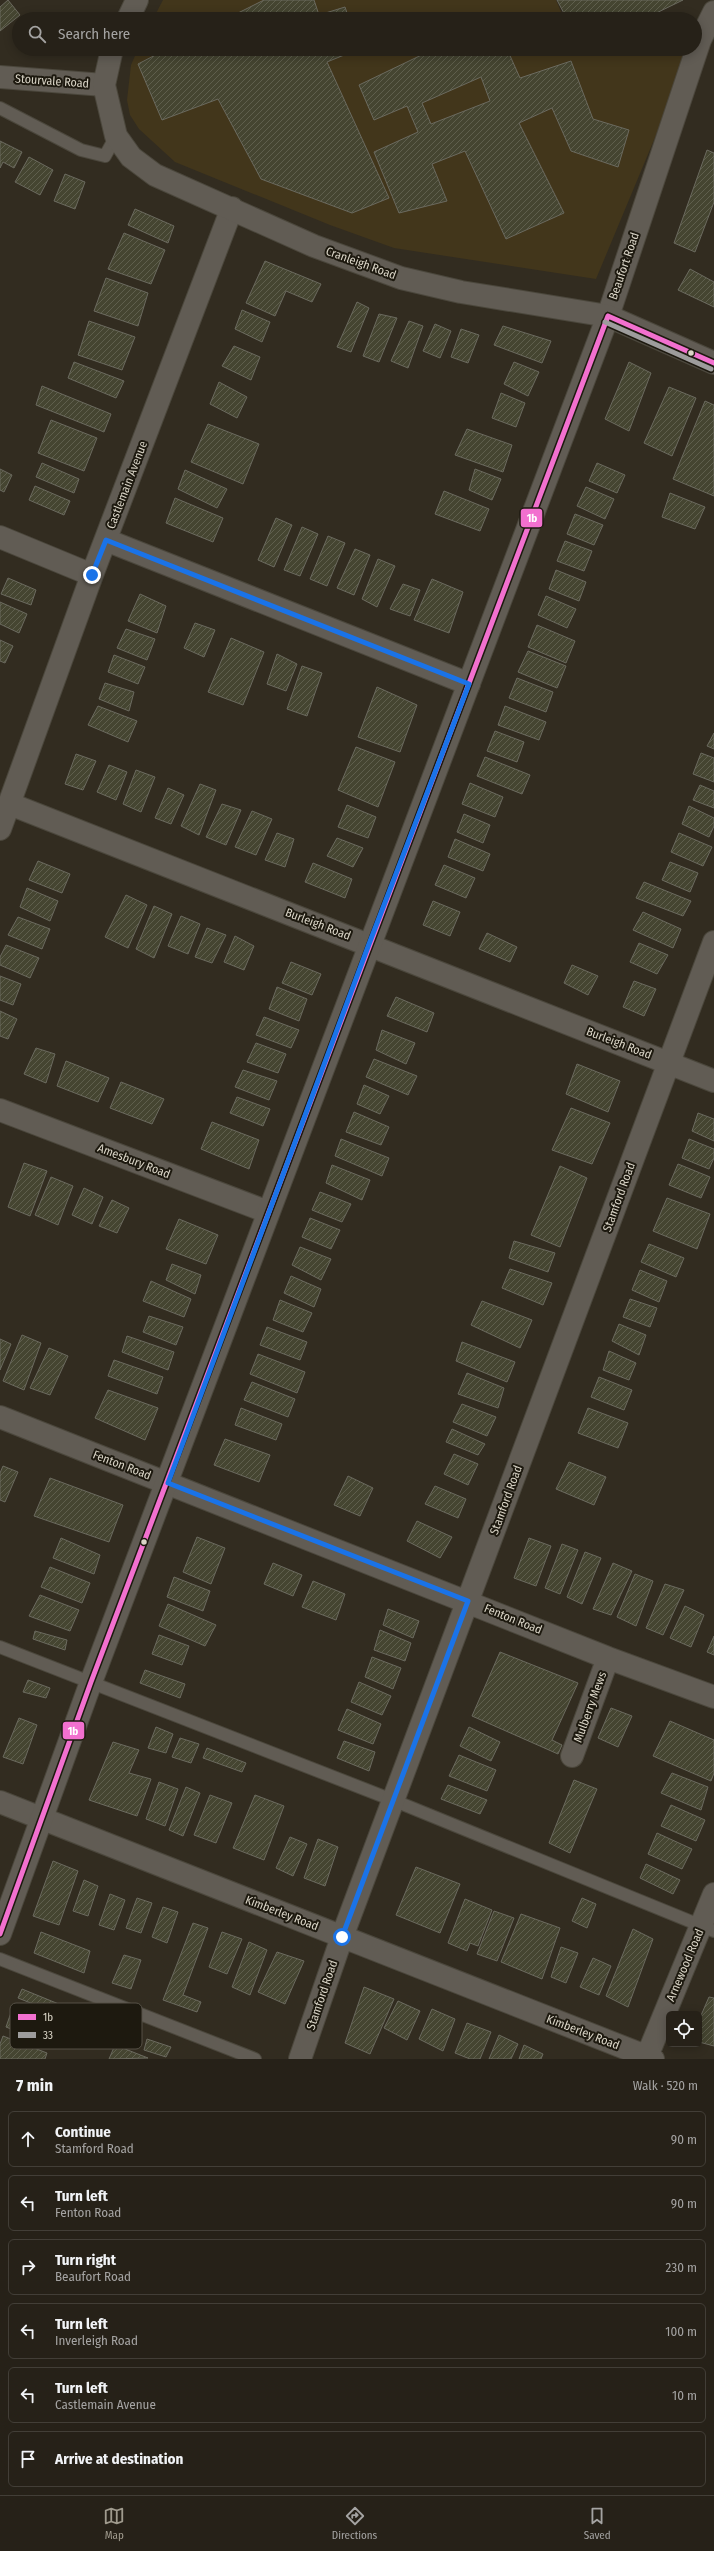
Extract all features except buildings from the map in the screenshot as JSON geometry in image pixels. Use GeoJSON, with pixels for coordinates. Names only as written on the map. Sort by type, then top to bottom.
{"type":"FeatureCollection","features":[{"type":"Feature","properties":{"kind":"street"},"geometry":{"type":"LineString","coordinates":[[131,12],[137,0]]}},
{"type":"Feature","properties":{"kind":"street","name":"Beaufort Road"},"geometry":{"type":"LineString","coordinates":[[0,1934],[91,1682],[168,1483],[369,944],[608,316],[707,44],[714,12]]}},
{"type":"Feature","properties":{"kind":"street","name":"Cranleigh Road"},"geometry":{"type":"LineString","coordinates":[[110,56],[104,85],[116,136],[131,157],[155,175],[232,208],[314,246],[401,278],[461,292],[608,316],[714,363]]}},
{"type":"Feature","properties":{"kind":"street","name":"Stourvale Road"},"geometry":{"type":"LineString","coordinates":[[0,77],[104,85]]}},
{"type":"Feature","properties":{"kind":"street","name":"Castlemain Avenue"},"geometry":{"type":"LineString","coordinates":[[0,829],[92,575],[232,208]]}},
{"type":"Feature","properties":{"kind":"street"},"geometry":{"type":"LineString","coordinates":[[0,537],[92,575]]}},
{"type":"Feature","properties":{"kind":"street"},"geometry":{"type":"LineString","coordinates":[[106,540],[469,684]]}},
{"type":"Feature","properties":{"kind":"street","name":"Burleigh Road"},"geometry":{"type":"LineString","coordinates":[[10,804],[669,1062],[714,1081]]}},
{"type":"Feature","properties":{"kind":"street","name":"Stamford Road"},"geometry":{"type":"LineString","coordinates":[[300,2059],[342,1937],[395,1801],[714,942]]}},
{"type":"Feature","properties":{"kind":"street","name":"Amesbury Road"},"geometry":{"type":"LineString","coordinates":[[0,1110],[268,1212]]}},
{"type":"Feature","properties":{"kind":"street","name":"Fenton Road"},"geometry":{"type":"LineString","coordinates":[[0,1417],[468,1601],[608,1658],[714,1697]]}},
{"type":"Feature","properties":{"kind":"street","name":"Mulberry Mews"},"geometry":{"type":"LineString","coordinates":[[572,1756],[608,1658]]}},
{"type":"Feature","properties":{"kind":"street","name":"Kimberley Road"},"geometry":{"type":"LineString","coordinates":[[0,1802],[649,2058]]}},
{"type":"Feature","properties":{"kind":"street","name":"Arnewood Road"},"geometry":{"type":"LineString","coordinates":[[649,2058],[708,1929],[714,1894]]}},
{"type":"Feature","properties":{"kind":"lane"},"geometry":{"type":"LineString","coordinates":[[0,108],[81,150],[105,156],[116,136]]}},
{"type":"Feature","properties":{"kind":"lane"},"geometry":{"type":"LineString","coordinates":[[0,1647],[395,1801],[708,1929]]}},
{"type":"Feature","properties":{"kind":"lane"},"geometry":{"type":"LineString","coordinates":[[0,1959],[112,2003]]}},
{"type":"Feature","properties":{"kind":"lane"},"geometry":{"type":"LineString","coordinates":[[142,2015],[255,2059]]}},
{"type":"Feature","properties":{"kind":"shaded area"},"geometry":{"type":"Polygon","coordinates":[[[163,0],[556,0],[561,12],[157,12],[163,0]]]}},
{"type":"Feature","properties":{"kind":"shaded area"},"geometry":{"type":"Polygon","coordinates":[[[135,56],[685,56],[676,87],[596,279],[394,248],[330,225],[175,162],[139,129],[130,115],[127,100],[131,65],[135,56]]]}},
{"type":"Feature","properties":{"kind":"transit line","name":"1b"},"geometry":{"type":"LineString","coordinates":[[608,316],[714,363]]}},
{"type":"Feature","properties":{"kind":"transit line","name":"1b"},"geometry":{"type":"LineString","coordinates":[[0,1934],[91,1682],[608,316]]}},
{"type":"Feature","properties":{"kind":"transit line","name":"33"},"geometry":{"type":"LineString","coordinates":[[605,322],[711,369]]}},
{"type":"Feature","properties":{"kind":"route"},"geometry":{"type":"LineString","coordinates":[[92,575],[106,540],[469,684],[268,1212],[168,1483],[468,1601],[395,1801],[342,1937]]}}]}
